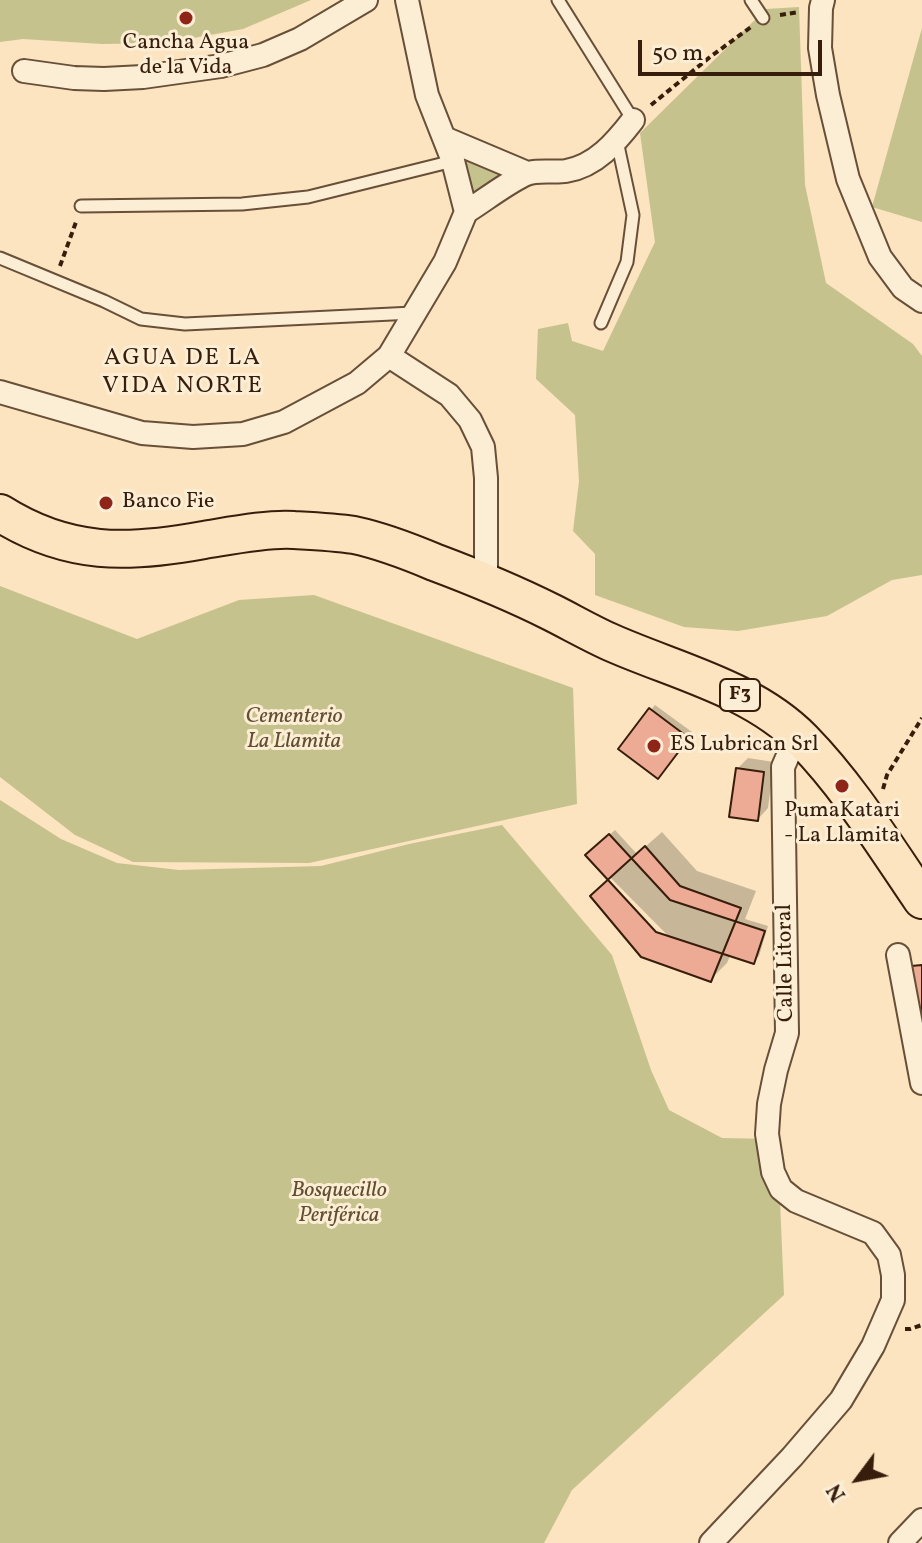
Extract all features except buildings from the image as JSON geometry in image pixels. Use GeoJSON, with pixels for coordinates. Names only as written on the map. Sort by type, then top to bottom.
{"type":"FeatureCollection","features":[{"type":"Feature","properties":{"kind":"highway","name":"F3"},"geometry":{"type":"LineString","coordinates":[[0,513],[22,527],[60,542],[103,550],[158,549],[226,536],[290,529],[354,535],[402,549],[486,582],[610,642],[735,692],[769,712],[803,739],[872,825],[922,900]]}},
{"type":"Feature","properties":{"kind":"street"},"geometry":{"type":"LineString","coordinates":[[24,71],[104,79],[221,66],[263,55],[300,39],[366,0]]}},
{"type":"Feature","properties":{"kind":"street"},"geometry":{"type":"LineString","coordinates":[[407,0],[427,95],[453,161],[466,212]]}},
{"type":"Feature","properties":{"kind":"street"},"geometry":{"type":"LineString","coordinates":[[822,4],[820,48],[848,179],[880,257],[903,288],[922,301]]}},
{"type":"Feature","properties":{"kind":"street"},"geometry":{"type":"LineString","coordinates":[[444,138],[527,173],[568,171],[584,166],[601,155],[633,120]]}},
{"type":"Feature","properties":{"kind":"street"},"geometry":{"type":"LineString","coordinates":[[0,392],[142,433],[193,437],[243,434],[284,422],[357,383],[389,356],[445,262],[466,212],[527,173]]}},
{"type":"Feature","properties":{"kind":"street"},"geometry":{"type":"LineString","coordinates":[[389,356],[449,395],[470,420],[483,447],[486,582]]}},
{"type":"Feature","properties":{"kind":"street","name":"Calle Litoral"},"geometry":{"type":"LineString","coordinates":[[711,1543],[841,1400],[873,1346],[893,1300],[889,1255],[873,1233],[796,1201],[781,1189],[773,1172],[767,1134],[769,1104],[787,1033],[783,767],[790,751],[803,739]]}},
{"type":"Feature","properties":{"kind":"street"},"geometry":{"type":"LineString","coordinates":[[898,955],[922,1083]]}},
{"type":"Feature","properties":{"kind":"street"},"geometry":{"type":"LineString","coordinates":[[900,1543],[922,1520]]}},
{"type":"Feature","properties":{"kind":"lane"},"geometry":{"type":"LineString","coordinates":[[558,0],[633,120]]}},
{"type":"Feature","properties":{"kind":"lane"},"geometry":{"type":"LineString","coordinates":[[751,0],[763,18]]}},
{"type":"Feature","properties":{"kind":"lane"},"geometry":{"type":"LineString","coordinates":[[601,323],[627,262],[633,215],[617,141]]}},
{"type":"Feature","properties":{"kind":"lane"},"geometry":{"type":"LineString","coordinates":[[81,206],[242,204],[308,197],[453,161]]}},
{"type":"Feature","properties":{"kind":"lane"},"geometry":{"type":"LineString","coordinates":[[0,258],[141,319],[185,324],[414,313]]}},
{"type":"Feature","properties":{"kind":"path"},"geometry":{"type":"LineString","coordinates":[[633,120],[763,18],[822,4]]}},
{"type":"Feature","properties":{"kind":"path"},"geometry":{"type":"LineString","coordinates":[[55,280],[81,206]]}},
{"type":"Feature","properties":{"kind":"path"},"geometry":{"type":"LineString","coordinates":[[872,825],[887,775],[922,718]]}},
{"type":"Feature","properties":{"kind":"green space"},"geometry":{"type":"Polygon","coordinates":[[[0,0],[311,0],[243,29],[166,43],[102,44],[23,39],[0,42],[0,0]]]}},
{"type":"Feature","properties":{"kind":"green space"},"geometry":{"type":"Polygon","coordinates":[[[799,7],[805,185],[826,283],[913,344],[922,356],[922,575],[892,580],[827,616],[738,631],[684,627],[595,595],[595,554],[573,531],[579,481],[575,415],[536,379],[538,329],[568,323],[572,341],[603,351],[655,242],[640,133],[766,9],[799,7]]]}},
{"type":"Feature","properties":{"kind":"green space"},"geometry":{"type":"Polygon","coordinates":[[[922,28],[922,222],[872,207],[922,28]]]}},
{"type":"Feature","properties":{"kind":"green space"},"geometry":{"type":"Polygon","coordinates":[[[466,160],[505,173],[472,195],[466,160]]]}},
{"type":"Feature","properties":{"kind":"green space","name":"Cementerio La Llamita"},"geometry":{"type":"Polygon","coordinates":[[[0,586],[137,639],[239,600],[314,595],[573,688],[577,804],[309,863],[133,862],[75,835],[0,777],[0,586]]]}},
{"type":"Feature","properties":{"kind":"green space","name":"Bosquecillo Periférica"},"geometry":{"type":"Polygon","coordinates":[[[0,800],[61,839],[117,863],[179,870],[321,866],[502,825],[612,955],[651,1070],[669,1110],[722,1138],[770,1139],[780,1201],[784,1295],[572,1490],[544,1543],[0,1543],[0,800]]]}},
{"type":"Feature","properties":{"kind":"place","name":"Cancha Agua de la Vida"},"geometry":{"type":"Point","coordinates":[186,18]}},
{"type":"Feature","properties":{"kind":"place","name":"Banco Fie"},"geometry":{"type":"Point","coordinates":[106,503]}},
{"type":"Feature","properties":{"kind":"place","name":"ES Lubrican Srl"},"geometry":{"type":"Point","coordinates":[654,746]}},
{"type":"Feature","properties":{"kind":"place","name":"PumaKatari - La Llamita"},"geometry":{"type":"Point","coordinates":[842,786]}},
{"type":"Feature","properties":{"kind":"district","name":"AGUA DE LA VIDA NORTE"},"geometry":{"type":"Point","coordinates":[183,374]}}]}
